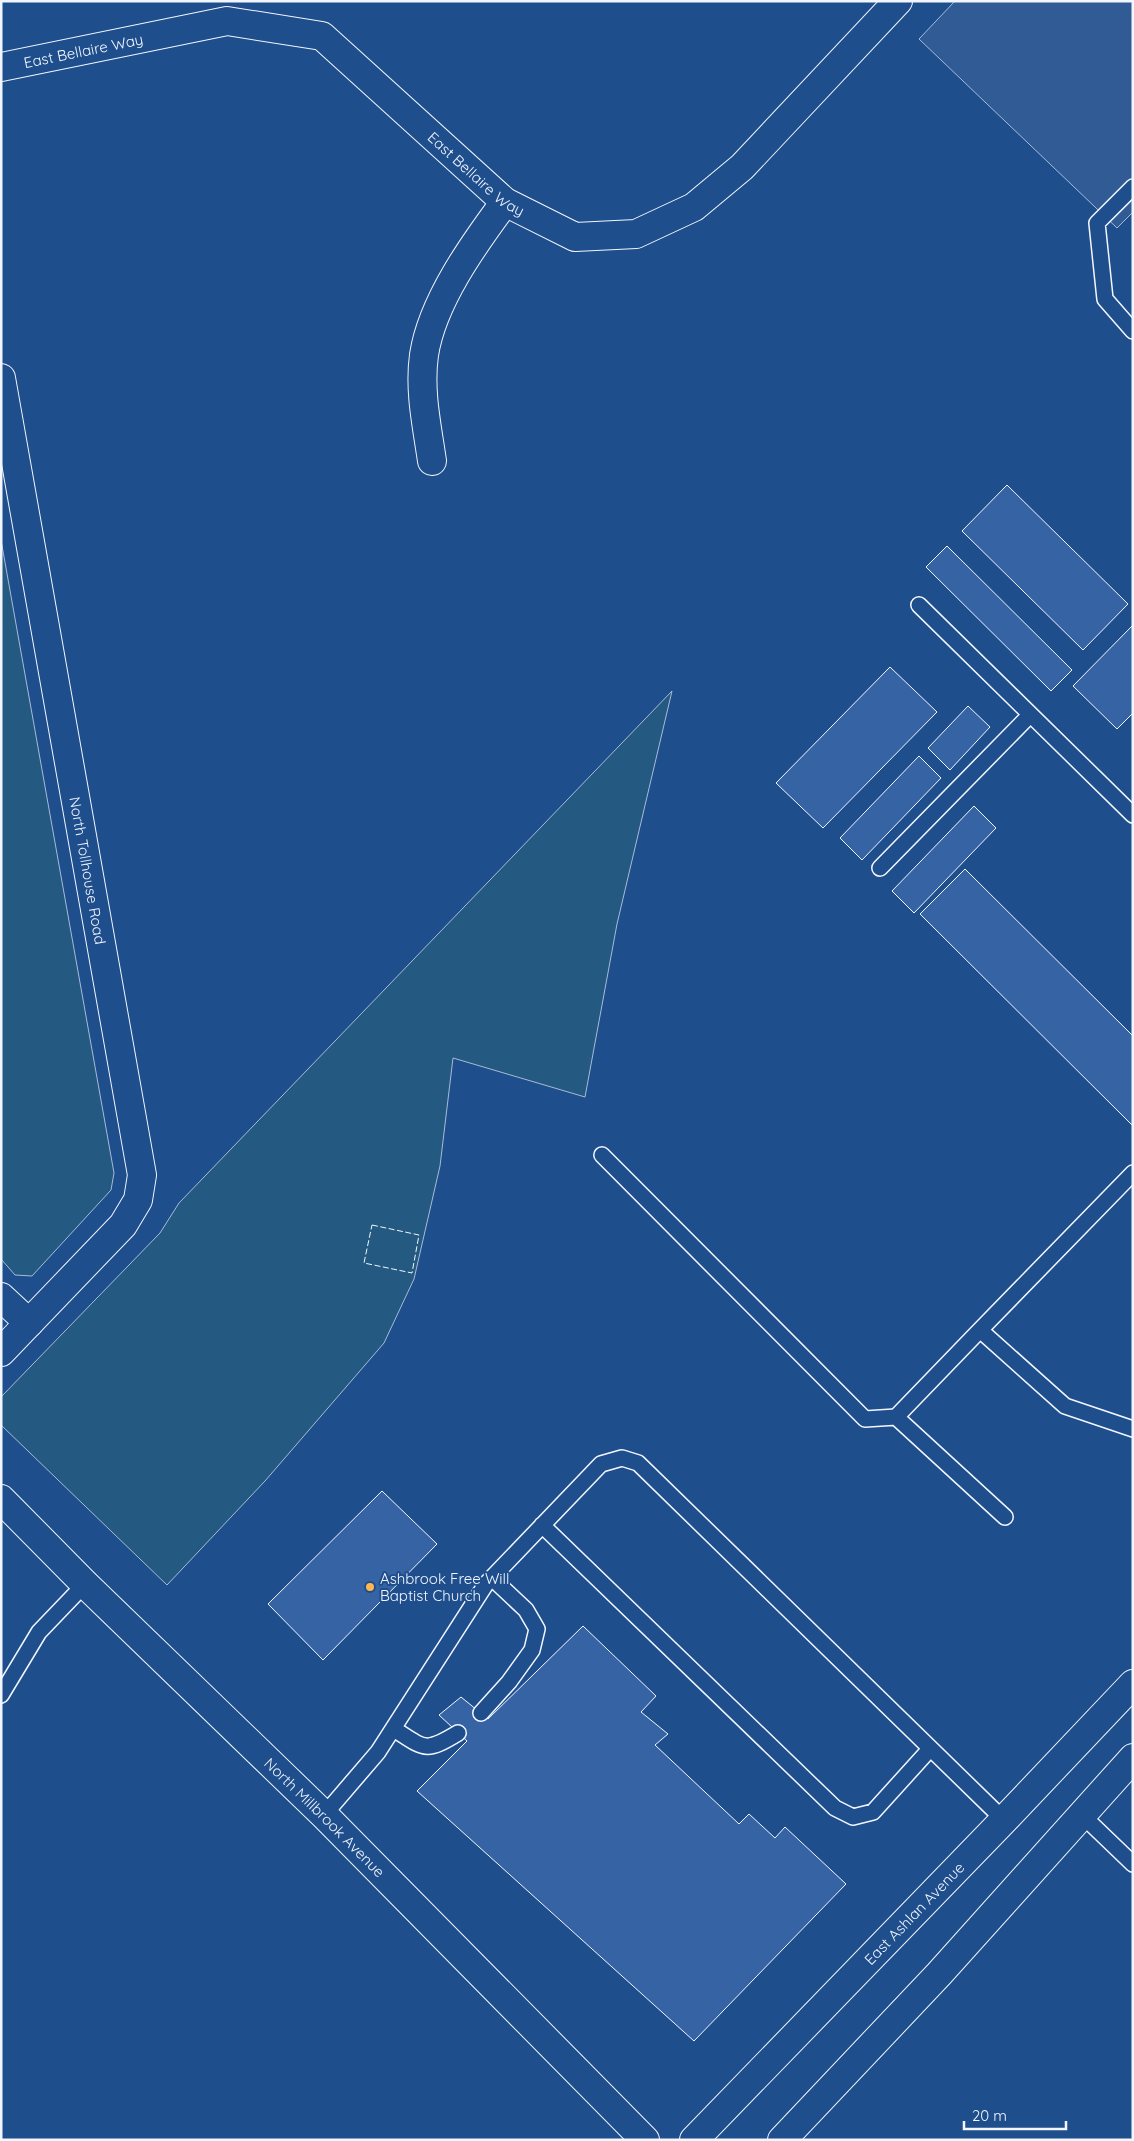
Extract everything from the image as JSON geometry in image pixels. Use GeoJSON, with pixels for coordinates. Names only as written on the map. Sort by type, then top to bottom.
{"type":"FeatureCollection","features":[{"type":"Feature","properties":{"kind":"street","name":"East Bellaire Way"},"geometry":{"type":"LineString","coordinates":[[1,67],[227,21],[322,36],[505,202],[575,237],[636,234],[694,207],[742,167],[898,1]]}},
{"type":"Feature","properties":{"kind":"street"},"geometry":{"type":"LineString","coordinates":[[432,461],[422,399],[424,355],[438,306],[477,240],[505,202]]}},
{"type":"Feature","properties":{"kind":"street","name":"North Tollhouse Road"},"geometry":{"type":"LineString","coordinates":[[1,378],[142,1175],[138,1200],[123,1225],[1,1352]]}},
{"type":"Feature","properties":{"kind":"street"},"geometry":{"type":"LineString","coordinates":[[1,1297],[28,1323]]}},
{"type":"Feature","properties":{"kind":"street","name":"North Millbrook Avenue"},"geometry":{"type":"LineString","coordinates":[[1,1499],[85,1584],[324,1815],[645,2140]]}},
{"type":"Feature","properties":{"kind":"street","name":"East Ashlan Avenue"},"geometry":{"type":"LineString","coordinates":[[694,2140],[1133,1684]]}},
{"type":"Feature","properties":{"kind":"street"},"geometry":{"type":"LineString","coordinates":[[782,2140],[939,1974],[1133,1758]]}},
{"type":"Feature","properties":{"kind":"lane"},"geometry":{"type":"LineString","coordinates":[[1133,187],[1097,223],[1104,299],[1133,331]]}},
{"type":"Feature","properties":{"kind":"lane"},"geometry":{"type":"LineString","coordinates":[[919,605],[1132,814]]}},
{"type":"Feature","properties":{"kind":"lane"},"geometry":{"type":"LineString","coordinates":[[880,868],[1030,715]]}},
{"type":"Feature","properties":{"kind":"lane"},"geometry":{"type":"LineString","coordinates":[[602,1155],[865,1419],[896,1417],[1133,1173]]}},
{"type":"Feature","properties":{"kind":"lane"},"geometry":{"type":"LineString","coordinates":[[980,1330],[1065,1406],[1133,1429]]}},
{"type":"Feature","properties":{"kind":"lane"},"geometry":{"type":"LineString","coordinates":[[896,1417],[1005,1517]]}},
{"type":"Feature","properties":{"kind":"lane"},"geometry":{"type":"LineString","coordinates":[[324,1815],[378,1752],[486,1584],[601,1464],[622,1458],[638,1464],[1004,1820]]}},
{"type":"Feature","properties":{"kind":"lane"},"geometry":{"type":"LineString","coordinates":[[542,1525],[835,1808],[853,1816],[873,1812],[930,1749]]}},
{"type":"Feature","properties":{"kind":"lane"},"geometry":{"type":"LineString","coordinates":[[481,1713],[509,1682],[532,1650],[536,1629],[526,1610],[492,1578]]}},
{"type":"Feature","properties":{"kind":"lane"},"geometry":{"type":"LineString","coordinates":[[1,1695],[39,1632],[85,1584]]}},
{"type":"Feature","properties":{"kind":"lane"},"geometry":{"type":"LineString","coordinates":[[394,1728],[420,1745],[436,1747],[458,1733]]}},
{"type":"Feature","properties":{"kind":"lane"},"geometry":{"type":"LineString","coordinates":[[1081,1814],[1133,1864]]}},
{"type":"Feature","properties":{"kind":"shaded area"},"geometry":{"type":"Polygon","coordinates":[[[955,1],[1133,1],[1133,212],[1117,228],[919,39],[955,1]]]}},
{"type":"Feature","properties":{"kind":"shaded area"},"geometry":{"type":"Polygon","coordinates":[[[1,540],[114,1173],[111,1190],[32,1276],[15,1275],[1,1259],[1,540]]]}},
{"type":"Feature","properties":{"kind":"shaded area"},"geometry":{"type":"Polygon","coordinates":[[[672,691],[617,924],[585,1097],[453,1058],[440,1166],[414,1279],[384,1343],[265,1481],[167,1585],[1,1425],[1,1397],[160,1233],[179,1203],[672,691]]]}},
{"type":"Feature","properties":{"kind":"building"},"geometry":{"type":"Polygon","coordinates":[[[1007,485],[1128,604],[1083,650],[962,531],[1007,485]]]}},
{"type":"Feature","properties":{"kind":"building"},"geometry":{"type":"Polygon","coordinates":[[[947,546],[1072,670],[1051,691],[926,567],[947,546]]]}},
{"type":"Feature","properties":{"kind":"building"},"geometry":{"type":"Polygon","coordinates":[[[1133,625],[1133,713],[1117,729],[1073,686],[1133,625]]]}},
{"type":"Feature","properties":{"kind":"building"},"geometry":{"type":"Polygon","coordinates":[[[890,667],[937,712],[823,828],[776,783],[890,667]]]}},
{"type":"Feature","properties":{"kind":"building"},"geometry":{"type":"Polygon","coordinates":[[[968,706],[990,727],[950,770],[928,748],[968,706]]]}},
{"type":"Feature","properties":{"kind":"building"},"geometry":{"type":"Polygon","coordinates":[[[919,756],[941,778],[862,860],[840,838],[919,756]]]}},
{"type":"Feature","properties":{"kind":"building"},"geometry":{"type":"Polygon","coordinates":[[[974,806],[996,828],[914,913],[892,891],[974,806]]]}},
{"type":"Feature","properties":{"kind":"building"},"geometry":{"type":"Polygon","coordinates":[[[965,869],[1133,1036],[1133,1126],[920,914],[965,869]]]}},
{"type":"Feature","properties":{"kind":"building"},"geometry":{"type":"Polygon","coordinates":[[[382,1491],[437,1544],[323,1660],[268,1604],[382,1491]]]}},
{"type":"Feature","properties":{"kind":"building"},"geometry":{"type":"Polygon","coordinates":[[[583,1626],[656,1696],[641,1712],[668,1734],[655,1745],[739,1824],[749,1814],[775,1838],[785,1827],[846,1884],[694,2041],[417,1791],[467,1741],[439,1715],[461,1697],[488,1719],[583,1626]]]}},
{"type":"Feature","properties":{"kind":"fence"},"geometry":{"type":"LineString","coordinates":[[372,1225],[419,1235],[412,1273],[364,1263],[372,1225]]}},
{"type":"Feature","properties":{"kind":"place","name":"Ashbrook Free Will Baptist Church"},"geometry":{"type":"Point","coordinates":[370,1587]}}]}
